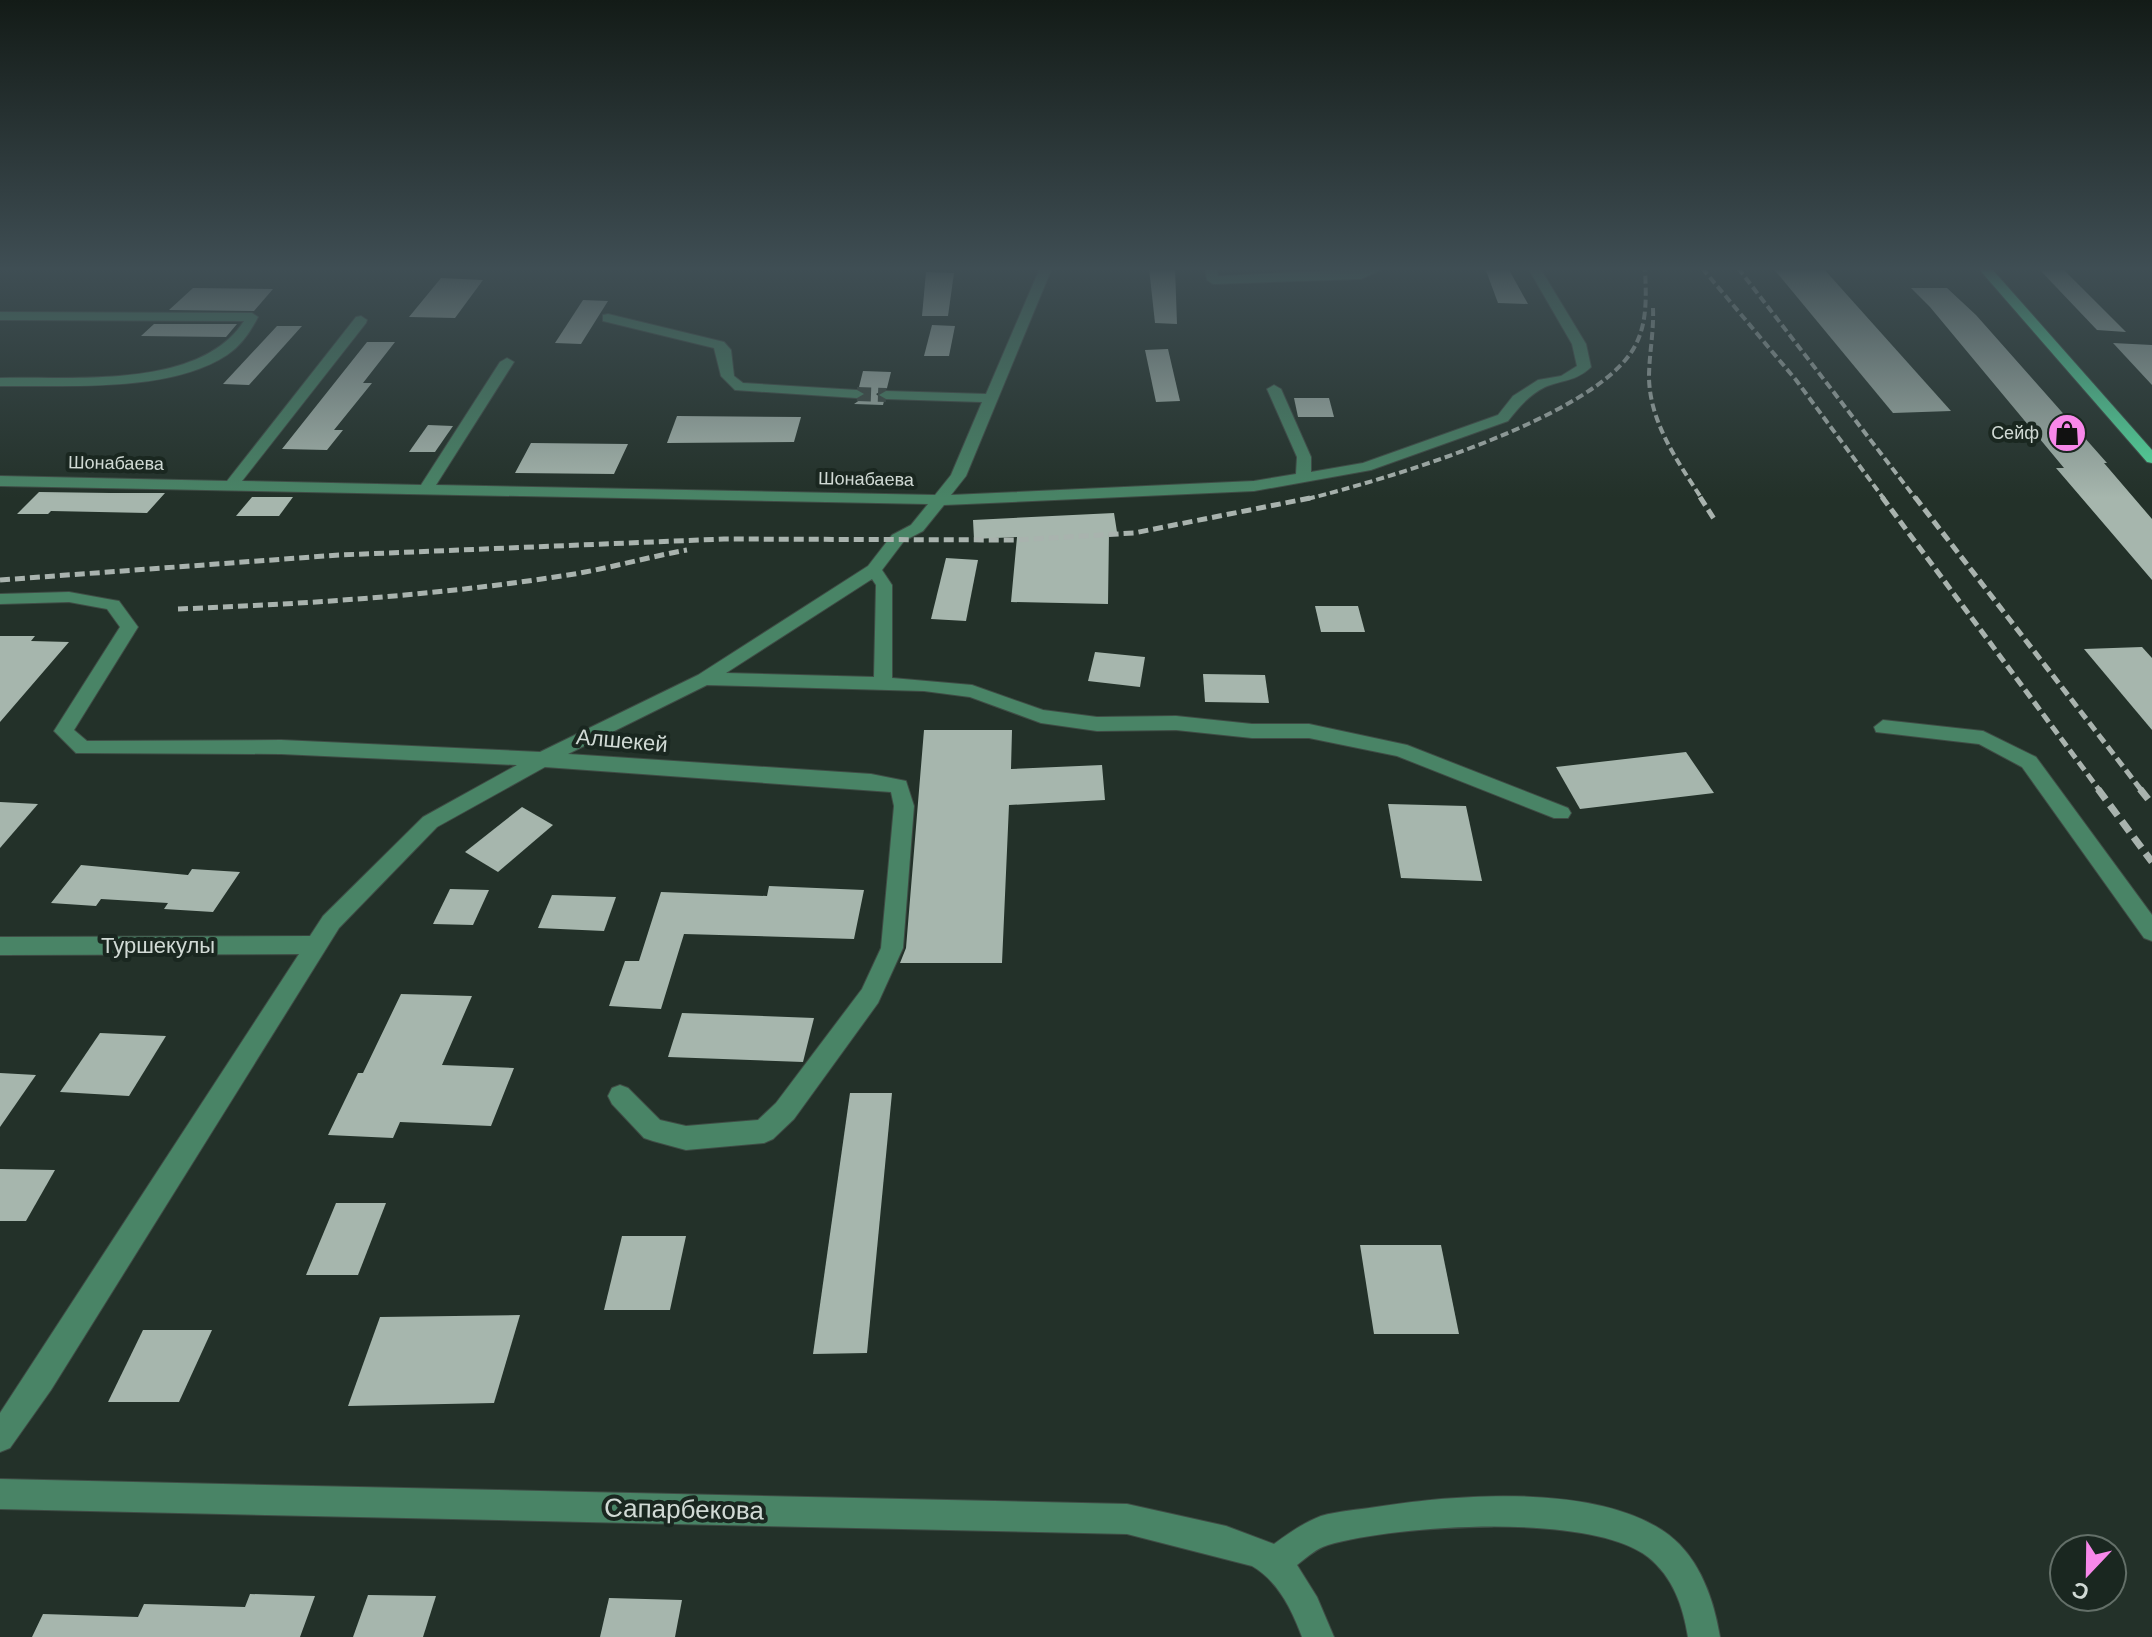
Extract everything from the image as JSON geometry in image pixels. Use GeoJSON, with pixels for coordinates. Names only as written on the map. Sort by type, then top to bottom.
{"type":"FeatureCollection","features":[{"type":"Feature","properties":{"kind":"main road"},"geometry":{"type":"LineString","coordinates":[[2051,344],[2152,459]]}},
{"type":"Feature","properties":{"kind":"street"},"geometry":{"type":"LineString","coordinates":[[0,382],[117,378],[168,371],[222,354],[230,344]]}},
{"type":"Feature","properties":{"kind":"street"},"geometry":{"type":"LineString","coordinates":[[231,486],[342,344]]}},
{"type":"Feature","properties":{"kind":"street"},"geometry":{"type":"LineString","coordinates":[[717,344],[724,350],[724,370],[729,381],[740,387],[857,394]]}},
{"type":"Feature","properties":{"kind":"street"},"geometry":{"type":"LineString","coordinates":[[0,1438],[41,1380],[331,922],[430,822],[546,758],[704,679],[874,570],[898,538],[917,528],[958,476],[1014,344]]}},
{"type":"Feature","properties":{"kind":"street","name":"Шонабаева"},"geometry":{"type":"LineString","coordinates":[[0,481],[941,500],[1254,486],[1366,467],[1503,418],[1518,399],[1543,383],[1565,379],[1584,367],[1579,344]]}},
{"type":"Feature","properties":{"kind":"street"},"geometry":{"type":"LineString","coordinates":[[426,489],[507,362]]}},
{"type":"Feature","properties":{"kind":"street"},"geometry":{"type":"LineString","coordinates":[[1274,389],[1301,447],[1304,478]]}},
{"type":"Feature","properties":{"kind":"street"},"geometry":{"type":"LineString","coordinates":[[886,395],[992,398]]}},
{"type":"Feature","properties":{"kind":"street"},"geometry":{"type":"LineString","coordinates":[[874,570],[884,585],[883,684]]}},
{"type":"Feature","properties":{"kind":"street","name":"Алшекей"},"geometry":{"type":"LineString","coordinates":[[0,599],[69,597],[113,605],[129,627],[63,731],[83,748],[192,745],[403,750],[871,781],[899,786],[904,806],[892,948],[870,996],[785,1111],[764,1131],[686,1138],[653,1130],[620,1096]]}},
{"type":"Feature","properties":{"kind":"street"},"geometry":{"type":"LineString","coordinates":[[704,679],[883,684],[972,691],[1041,716],[1097,724],[1176,723],[1252,731],[1309,731],[1400,750],[1561,813]]}},
{"type":"Feature","properties":{"kind":"street"},"geometry":{"type":"LineString","coordinates":[[1883,727],[1983,738],[2029,762],[2152,932]]}},
{"type":"Feature","properties":{"kind":"street","name":"Туршекулы"},"geometry":{"type":"LineString","coordinates":[[0,946],[317,945]]}},
{"type":"Feature","properties":{"kind":"street","name":"Сапарбекова"},"geometry":{"type":"LineString","coordinates":[[0,1494],[1127,1519],[1231,1543],[1275,1562]]}},
{"type":"Feature","properties":{"kind":"street"},"geometry":{"type":"LineString","coordinates":[[1318,1637],[1309,1612],[1275,1562],[1320,1532],[1413,1515],[1519,1512],[1607,1521],[1647,1538],[1681,1568],[1701,1609],[1704,1637]]}},
{"type":"Feature","properties":{"kind":"building"},"geometry":{"type":"Polygon","coordinates":[[[260,344],[285,344],[249,385],[223,384],[260,344]]]}},
{"type":"Feature","properties":{"kind":"building"},"geometry":{"type":"Polygon","coordinates":[[[365,344],[393,344],[363,383],[372,383],[334,430],[343,430],[327,450],[282,449],[365,344]]]}},
{"type":"Feature","properties":{"kind":"building"},"geometry":{"type":"Polygon","coordinates":[[[927,344],[951,344],[949,356],[924,356],[927,344]]]}},
{"type":"Feature","properties":{"kind":"building"},"geometry":{"type":"Polygon","coordinates":[[[1836,344],[1891,344],[1951,411],[1893,413],[1836,344]]]}},
{"type":"Feature","properties":{"kind":"building"},"geometry":{"type":"Polygon","coordinates":[[[1961,344],[2002,344],[2107,463],[2104,463],[2152,519],[2152,580],[2056,468],[2064,468],[1961,344]]]}},
{"type":"Feature","properties":{"kind":"building"},"geometry":{"type":"Polygon","coordinates":[[[2114,344],[2152,345],[2152,385],[2114,344]]]}},
{"type":"Feature","properties":{"kind":"building"},"geometry":{"type":"Polygon","coordinates":[[[1168,349],[1180,401],[1156,402],[1145,350],[1168,349]]]}},
{"type":"Feature","properties":{"kind":"building"},"geometry":{"type":"Polygon","coordinates":[[[863,371],[891,372],[887,388],[876,394],[884,401],[883,405],[854,404],[867,395],[859,387],[863,371]]]}},
{"type":"Feature","properties":{"kind":"building"},"geometry":{"type":"Polygon","coordinates":[[[1294,398],[1329,398],[1334,417],[1298,417],[1294,398]]]}},
{"type":"Feature","properties":{"kind":"building"},"geometry":{"type":"Polygon","coordinates":[[[677,416],[801,417],[794,442],[667,443],[677,416]]]}},
{"type":"Feature","properties":{"kind":"building"},"geometry":{"type":"Polygon","coordinates":[[[428,425],[453,426],[435,452],[409,452],[428,425]]]}},
{"type":"Feature","properties":{"kind":"building"},"geometry":{"type":"Polygon","coordinates":[[[531,443],[628,444],[614,474],[515,473],[531,443]]]}},
{"type":"Feature","properties":{"kind":"building"},"geometry":{"type":"Polygon","coordinates":[[[39,492],[165,493],[147,513],[51,511],[48,514],[17,514],[39,492]]]}},
{"type":"Feature","properties":{"kind":"building"},"geometry":{"type":"Polygon","coordinates":[[[252,497],[293,497],[279,516],[236,516],[252,497]]]}},
{"type":"Feature","properties":{"kind":"building"},"geometry":{"type":"Polygon","coordinates":[[[1114,513],[1117,532],[1109,532],[1108,604],[1011,602],[1017,537],[974,539],[973,520],[1114,513]]]}},
{"type":"Feature","properties":{"kind":"building"},"geometry":{"type":"Polygon","coordinates":[[[946,558],[978,560],[966,621],[931,619],[946,558]]]}},
{"type":"Feature","properties":{"kind":"building"},"geometry":{"type":"Polygon","coordinates":[[[1315,606],[1358,606],[1365,632],[1321,632],[1315,606]]]}},
{"type":"Feature","properties":{"kind":"building"},"geometry":{"type":"Polygon","coordinates":[[[0,636],[35,636],[31,641],[69,642],[0,722],[0,636]]]}},
{"type":"Feature","properties":{"kind":"building"},"geometry":{"type":"Polygon","coordinates":[[[2142,647],[2152,658],[2152,730],[2084,649],[2142,647]]]}},
{"type":"Feature","properties":{"kind":"building"},"geometry":{"type":"Polygon","coordinates":[[[1095,652],[1145,657],[1140,687],[1088,681],[1095,652]]]}},
{"type":"Feature","properties":{"kind":"building"},"geometry":{"type":"Polygon","coordinates":[[[1203,674],[1265,675],[1269,703],[1205,702],[1203,674]]]}},
{"type":"Feature","properties":{"kind":"building"},"geometry":{"type":"Polygon","coordinates":[[[924,730],[1012,730],[1011,769],[1102,765],[1105,800],[1009,805],[1002,963],[900,963],[906,948],[924,730]]]}},
{"type":"Feature","properties":{"kind":"building"},"geometry":{"type":"Polygon","coordinates":[[[1686,752],[1714,793],[1580,809],[1556,767],[1686,752]]]}},
{"type":"Feature","properties":{"kind":"building"},"geometry":{"type":"Polygon","coordinates":[[[0,802],[38,804],[0,848],[0,802]]]}},
{"type":"Feature","properties":{"kind":"building"},"geometry":{"type":"Polygon","coordinates":[[[1388,804],[1466,806],[1482,881],[1401,878],[1388,804]]]}},
{"type":"Feature","properties":{"kind":"building"},"geometry":{"type":"Polygon","coordinates":[[[522,807],[553,825],[498,872],[465,852],[522,807]]]}},
{"type":"Feature","properties":{"kind":"building"},"geometry":{"type":"Polygon","coordinates":[[[81,865],[188,875],[192,869],[240,872],[213,912],[164,909],[168,903],[101,899],[96,906],[51,903],[81,865]]]}},
{"type":"Feature","properties":{"kind":"building"},"geometry":{"type":"Polygon","coordinates":[[[769,886],[864,890],[854,939],[684,934],[661,1009],[609,1006],[625,961],[639,961],[661,892],[767,896],[769,886]]]}},
{"type":"Feature","properties":{"kind":"building"},"geometry":{"type":"Polygon","coordinates":[[[450,889],[489,890],[473,925],[433,924],[450,889]]]}},
{"type":"Feature","properties":{"kind":"building"},"geometry":{"type":"Polygon","coordinates":[[[552,895],[616,897],[604,931],[538,928],[552,895]]]}},
{"type":"Feature","properties":{"kind":"building"},"geometry":{"type":"Polygon","coordinates":[[[401,994],[472,996],[442,1065],[514,1068],[491,1126],[400,1122],[393,1138],[328,1135],[358,1073],[363,1073],[401,994]]]}},
{"type":"Feature","properties":{"kind":"building"},"geometry":{"type":"Polygon","coordinates":[[[682,1013],[814,1018],[803,1062],[668,1057],[682,1013]]]}},
{"type":"Feature","properties":{"kind":"building"},"geometry":{"type":"Polygon","coordinates":[[[100,1033],[166,1036],[129,1096],[60,1092],[100,1033]]]}},
{"type":"Feature","properties":{"kind":"building"},"geometry":{"type":"Polygon","coordinates":[[[0,1073],[36,1075],[0,1127],[0,1073]]]}},
{"type":"Feature","properties":{"kind":"building"},"geometry":{"type":"Polygon","coordinates":[[[850,1093],[892,1093],[867,1353],[813,1354],[850,1093]]]}},
{"type":"Feature","properties":{"kind":"building"},"geometry":{"type":"Polygon","coordinates":[[[0,1169],[55,1170],[26,1221],[0,1221],[0,1169]]]}},
{"type":"Feature","properties":{"kind":"building"},"geometry":{"type":"Polygon","coordinates":[[[336,1203],[386,1203],[358,1275],[306,1275],[336,1203]]]}},
{"type":"Feature","properties":{"kind":"building"},"geometry":{"type":"Polygon","coordinates":[[[622,1236],[686,1236],[670,1310],[604,1310],[622,1236]]]}},
{"type":"Feature","properties":{"kind":"building"},"geometry":{"type":"Polygon","coordinates":[[[1360,1245],[1441,1245],[1459,1334],[1374,1334],[1360,1245]]]}},
{"type":"Feature","properties":{"kind":"building"},"geometry":{"type":"Polygon","coordinates":[[[520,1315],[494,1403],[348,1406],[380,1317],[520,1315]]]}},
{"type":"Feature","properties":{"kind":"building"},"geometry":{"type":"Polygon","coordinates":[[[143,1330],[212,1330],[179,1402],[108,1402],[143,1330]]]}},
{"type":"Feature","properties":{"kind":"building"},"geometry":{"type":"Polygon","coordinates":[[[250,1594],[315,1596],[300,1637],[32,1637],[43,1614],[138,1617],[144,1604],[245,1607],[250,1594]]]}},
{"type":"Feature","properties":{"kind":"building"},"geometry":{"type":"Polygon","coordinates":[[[368,1595],[436,1596],[423,1637],[353,1637],[368,1595]]]}},
{"type":"Feature","properties":{"kind":"building"},"geometry":{"type":"Polygon","coordinates":[[[609,1598],[682,1600],[675,1637],[600,1637],[609,1598]]]}},
{"type":"Feature","properties":{"kind":"tunnel"},"geometry":{"type":"LineString","coordinates":[[857,394],[886,395]]}},
{"type":"Feature","properties":{"kind":"railway"},"geometry":{"type":"LineString","coordinates":[[1312,498],[1435,461],[1535,421],[1579,397],[1613,372],[1636,344]]}},
{"type":"Feature","properties":{"kind":"railway"},"geometry":{"type":"LineString","coordinates":[[1652,344],[1649,378],[1654,411],[1667,442],[1702,499]]}},
{"type":"Feature","properties":{"kind":"railway"},"geometry":{"type":"LineString","coordinates":[[1766,344],[1884,499]]}},
{"type":"Feature","properties":{"kind":"railway"},"geometry":{"type":"LineString","coordinates":[[1797,344],[1916,499]]}},
{"type":"Feature","properties":{"kind":"railway"},"geometry":{"type":"LineString","coordinates":[[1700,497],[1716,522]]}},
{"type":"Feature","properties":{"kind":"railway"},"geometry":{"type":"LineString","coordinates":[[1882,497],[2100,791]]}},
{"type":"Feature","properties":{"kind":"railway"},"geometry":{"type":"LineString","coordinates":[[1915,497],[2142,791]]}},
{"type":"Feature","properties":{"kind":"railway"},"geometry":{"type":"LineString","coordinates":[[0,580],[339,555],[724,539],[1016,540],[1134,533],[1312,498]]}},
{"type":"Feature","properties":{"kind":"railway"},"geometry":{"type":"LineString","coordinates":[[1307,499],[1312,498]]}},
{"type":"Feature","properties":{"kind":"railway"},"geometry":{"type":"LineString","coordinates":[[178,609],[320,602],[508,584],[687,550]]}},
{"type":"Feature","properties":{"kind":"railway"},"geometry":{"type":"LineString","coordinates":[[2098,789],[2152,862]]}},
{"type":"Feature","properties":{"kind":"railway"},"geometry":{"type":"LineString","coordinates":[[2140,789],[2152,804]]}},
{"type":"Feature","properties":{"kind":"place","name":"Сейф"},"geometry":{"type":"Point","coordinates":[2067,433]}}]}
